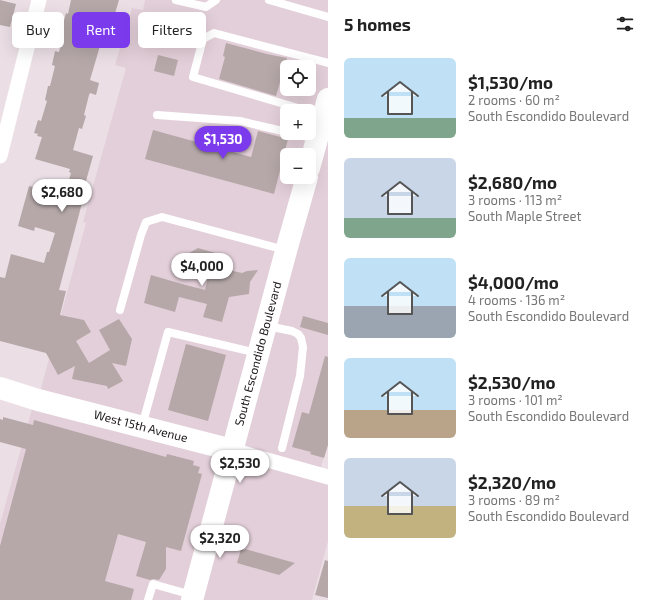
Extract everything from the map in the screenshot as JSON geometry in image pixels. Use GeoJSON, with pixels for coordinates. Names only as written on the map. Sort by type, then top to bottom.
{"type":"FeatureCollection","features":[{"type":"Feature","properties":{"kind":"main road"},"geometry":{"type":"LineString","coordinates":[[315,148],[317,139],[317,109]]}},
{"type":"Feature","properties":{"kind":"main road","name":"South Escondido Boulevard"},"geometry":{"type":"LineString","coordinates":[[192,598],[305,184]]}},
{"type":"Feature","properties":{"kind":"main road","name":"West 15th Avenue"},"geometry":{"type":"LineString","coordinates":[[0,388],[38,400],[232,450]]}},
{"type":"Feature","properties":{"kind":"street"},"geometry":{"type":"LineString","coordinates":[[0,156],[39,0]]}},
{"type":"Feature","properties":{"kind":"street","name":"West 15th Avenue"},"geometry":{"type":"LineString","coordinates":[[232,450],[328,477]]}},
{"type":"Feature","properties":{"kind":"lane"},"geometry":{"type":"LineString","coordinates":[[176,0],[206,7],[216,0]]}},
{"type":"Feature","properties":{"kind":"lane"},"geometry":{"type":"LineString","coordinates":[[269,0],[293,3],[328,17]]}},
{"type":"Feature","properties":{"kind":"lane"},"geometry":{"type":"LineString","coordinates":[[317,109],[193,77],[203,39],[214,33],[328,64]]}},
{"type":"Feature","properties":{"kind":"lane"},"geometry":{"type":"LineString","coordinates":[[157,115],[240,122],[280,131]]}},
{"type":"Feature","properties":{"kind":"lane"},"geometry":{"type":"LineString","coordinates":[[120,310],[146,222],[162,217],[286,250]]}},
{"type":"Feature","properties":{"kind":"lane"},"geometry":{"type":"LineString","coordinates":[[266,326],[292,331],[298,334],[301,338],[303,347],[300,376],[282,448]]}},
{"type":"Feature","properties":{"kind":"lane"},"geometry":{"type":"LineString","coordinates":[[142,426],[168,332],[258,353]]}},
{"type":"Feature","properties":{"kind":"lane"},"geometry":{"type":"LineString","coordinates":[[148,600],[153,584],[192,598]]}},
{"type":"Feature","properties":{"kind":"shaded area"},"geometry":{"type":"Polygon","coordinates":[[[145,0],[328,0],[328,443],[319,474],[328,477],[328,541],[312,600],[0,600],[0,524],[35,398],[38,399],[86,223],[83,222],[126,68],[115,65],[120,48],[130,48],[130,15],[132,8],[143,10],[145,0]]]}},
{"type":"Feature","properties":{"kind":"building"},"geometry":{"type":"Polygon","coordinates":[[[0,0],[16,4],[14,12],[12,12],[10,27],[0,25],[0,0]]]}},
{"type":"Feature","properties":{"kind":"building"},"geometry":{"type":"Polygon","coordinates":[[[71,0],[119,0],[115,12],[72,12],[72,48],[99,48],[90,80],[99,83],[96,95],[90,93],[89,95],[84,115],[86,116],[82,129],[79,128],[73,150],[93,156],[59,290],[66,291],[60,315],[84,320],[91,332],[76,341],[89,363],[110,350],[99,330],[119,319],[132,339],[126,366],[112,363],[123,381],[108,389],[107,386],[72,379],[75,366],[58,375],[46,353],[0,341],[0,277],[5,278],[11,254],[44,263],[55,233],[35,227],[34,231],[18,226],[29,186],[45,190],[44,193],[64,198],[71,173],[69,172],[70,169],[35,159],[42,137],[37,136],[38,134],[34,133],[38,120],[41,121],[47,101],[45,100],[48,86],[50,86],[55,66],[52,65],[55,51],[59,52],[60,48],[64,48],[64,20],[66,13],[68,14],[71,0]]]}},
{"type":"Feature","properties":{"kind":"building"},"geometry":{"type":"Polygon","coordinates":[[[226,43],[287,58],[286,60],[280,60],[280,82],[276,96],[219,79],[225,57],[223,56],[226,43]]]}},
{"type":"Feature","properties":{"kind":"building"},"geometry":{"type":"Polygon","coordinates":[[[158,55],[178,60],[174,76],[154,71],[158,55]]]}},
{"type":"Feature","properties":{"kind":"building"},"geometry":{"type":"Polygon","coordinates":[[[153,130],[251,157],[258,131],[280,137],[280,140],[288,140],[286,148],[280,148],[280,170],[274,194],[145,159],[153,130]]]}},
{"type":"Feature","properties":{"kind":"building"},"geometry":{"type":"Polygon","coordinates":[[[198,248],[219,254],[218,259],[224,269],[242,273],[258,270],[250,282],[249,294],[229,297],[222,322],[203,317],[207,304],[179,297],[175,312],[144,303],[151,275],[205,290],[210,270],[197,266],[189,253],[198,248]]]}},
{"type":"Feature","properties":{"kind":"building"},"geometry":{"type":"Polygon","coordinates":[[[303,316],[328,323],[328,335],[300,327],[303,316]]]}},
{"type":"Feature","properties":{"kind":"building"},"geometry":{"type":"Polygon","coordinates":[[[186,344],[226,355],[208,421],[168,410],[186,344]]]}},
{"type":"Feature","properties":{"kind":"building"},"geometry":{"type":"Polygon","coordinates":[[[325,356],[328,357],[328,445],[324,458],[310,454],[311,452],[292,447],[302,412],[309,414],[325,356]]]}},
{"type":"Feature","properties":{"kind":"building"},"geometry":{"type":"Polygon","coordinates":[[[3,417],[33,425],[34,420],[166,457],[167,454],[194,461],[193,465],[200,467],[198,473],[202,474],[181,551],[166,547],[166,569],[159,580],[150,580],[136,576],[146,542],[118,534],[105,581],[134,589],[131,600],[0,600],[0,546],[26,449],[0,442],[0,419],[3,420],[3,417]]]}},
{"type":"Feature","properties":{"kind":"building"},"geometry":{"type":"Polygon","coordinates":[[[241,549],[295,563],[279,575],[237,563],[241,549]]]}},
{"type":"Feature","properties":{"kind":"building"},"geometry":{"type":"Polygon","coordinates":[[[325,560],[328,561],[328,598],[315,595],[325,560]]]}}]}
